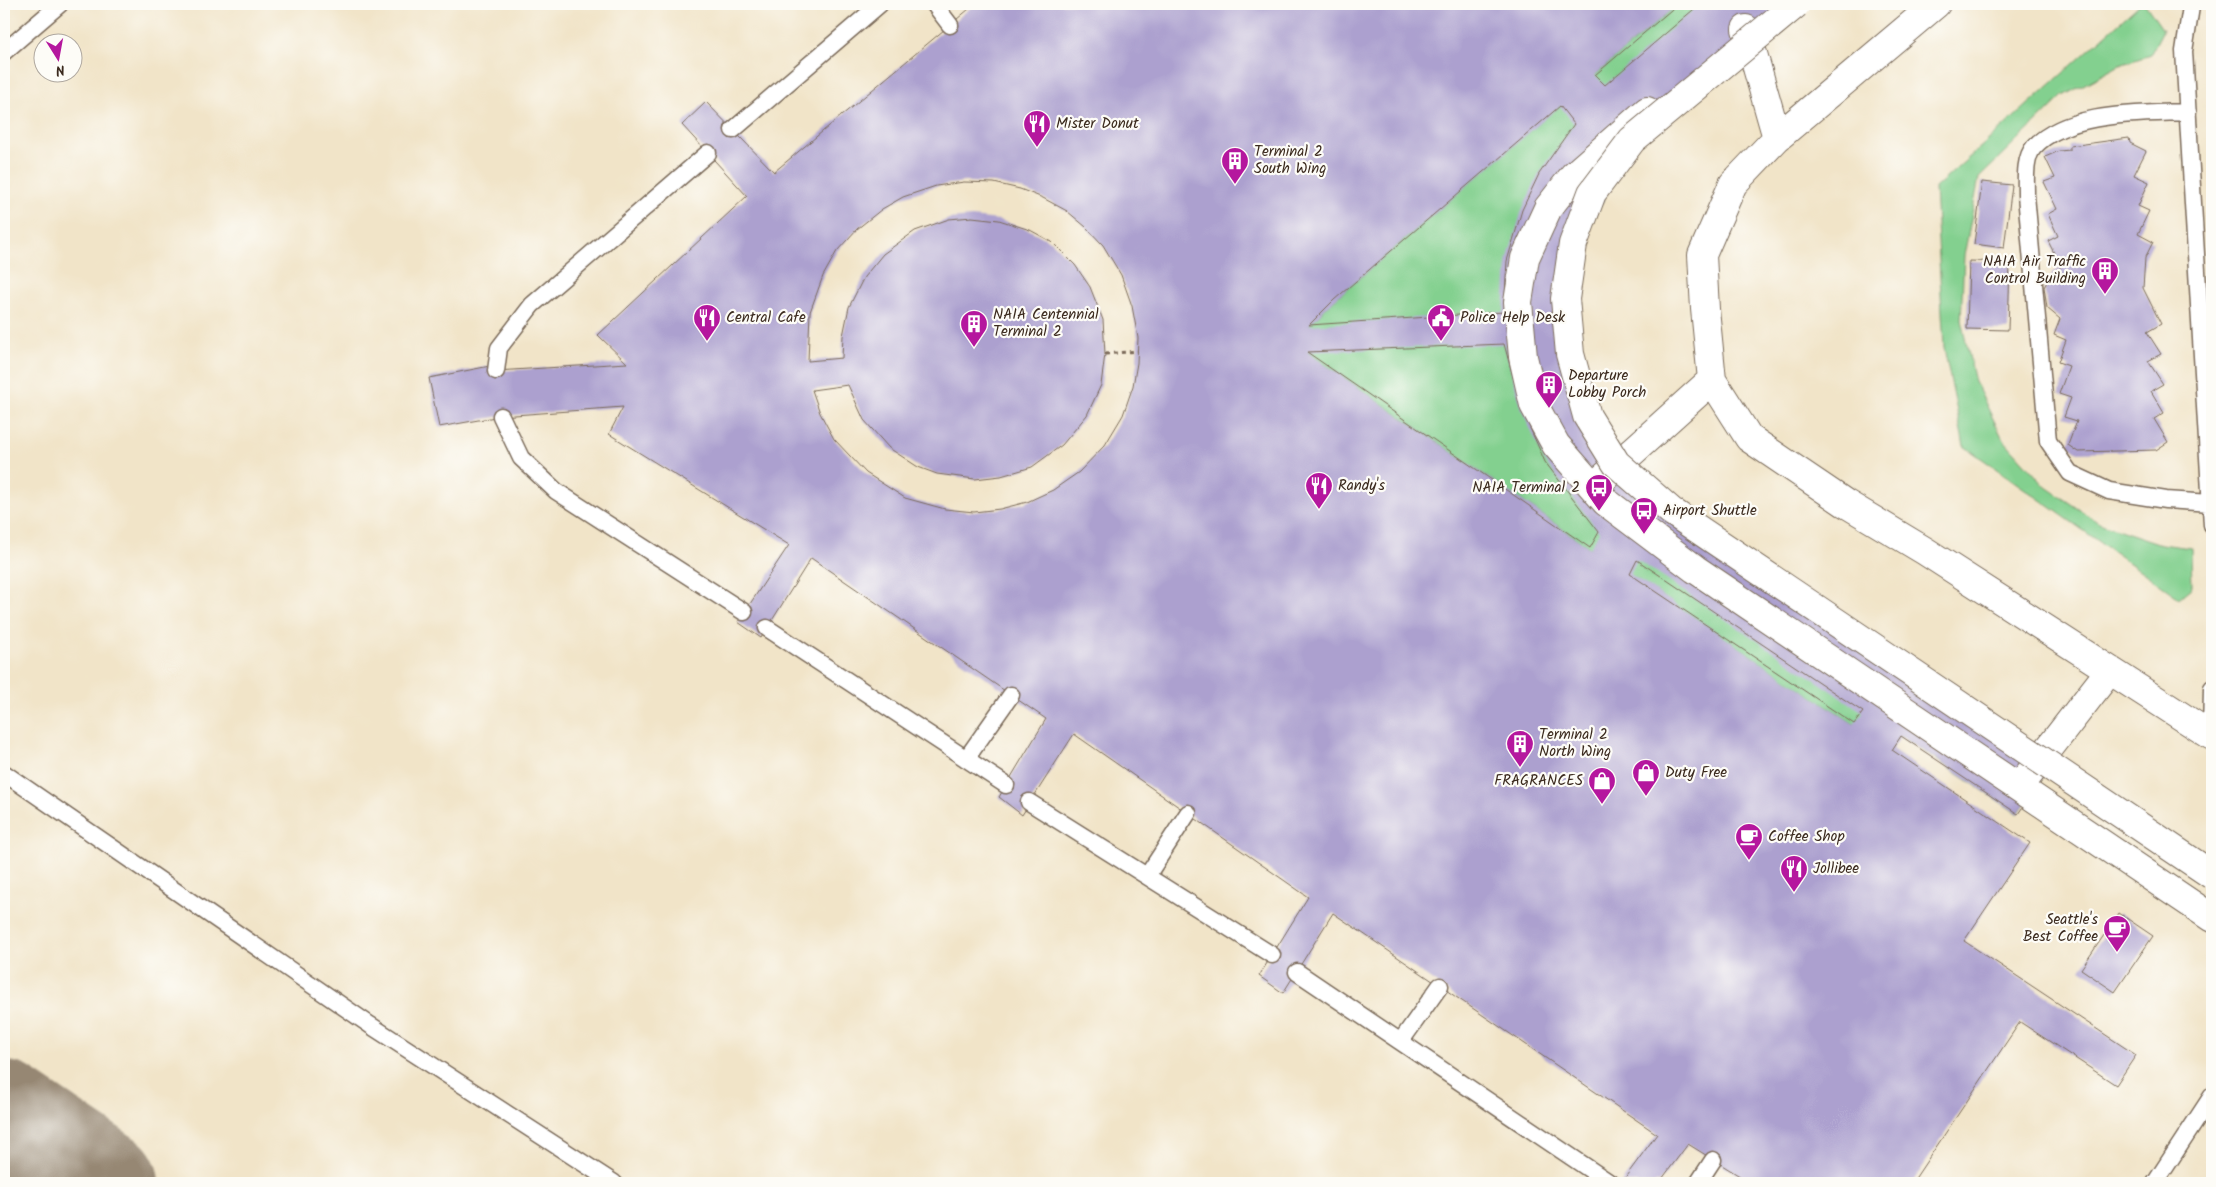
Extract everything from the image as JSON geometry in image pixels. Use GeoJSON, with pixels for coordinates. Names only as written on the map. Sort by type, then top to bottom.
{"type":"FeatureCollection","features":[{"type":"Feature","properties":{"kind":"main road"},"geometry":{"type":"LineString","coordinates":[[1777,4],[1631,124],[1574,175],[1548,208],[1525,258],[1518,302],[1523,357],[1534,405],[1556,444],[1606,502],[1695,569],[2212,918]]}},
{"type":"Feature","properties":{"kind":"main road"},"geometry":{"type":"LineString","coordinates":[[1796,4],[1632,140],[1592,192],[1573,244],[1565,299],[1570,354],[1587,416],[1616,463],[1671,511],[2212,875]]}},
{"type":"Feature","properties":{"kind":"main road"},"geometry":{"type":"LineString","coordinates":[[1936,4],[1777,138],[1733,184],[1702,255],[1712,380],[1750,438],[1844,503],[1925,551],[2211,736]]}},
{"type":"Feature","properties":{"kind":"main road"},"geometry":{"type":"LineString","coordinates":[[1746,30],[1777,138]]}},
{"type":"Feature","properties":{"kind":"main road"},"geometry":{"type":"LineString","coordinates":[[1593,487],[1712,380]]}},
{"type":"Feature","properties":{"kind":"main road"},"geometry":{"type":"LineString","coordinates":[[2019,787],[2110,670]]}},
{"type":"Feature","properties":{"kind":"lane"},"geometry":{"type":"LineString","coordinates":[[4,52],[60,4]]}},
{"type":"Feature","properties":{"kind":"lane"},"geometry":{"type":"LineString","coordinates":[[733,130],[880,4]]}},
{"type":"Feature","properties":{"kind":"lane"},"geometry":{"type":"LineString","coordinates":[[934,4],[950,24]]}},
{"type":"Feature","properties":{"kind":"lane"},"geometry":{"type":"LineString","coordinates":[[2188,4],[2191,7],[2184,51],[2212,525]]}},
{"type":"Feature","properties":{"kind":"lane"},"geometry":{"type":"LineString","coordinates":[[2188,112],[2099,118],[2062,127],[2033,148],[2026,170],[2026,195],[2048,441],[2070,473],[2109,491],[2166,500],[2211,503]]}},
{"type":"Feature","properties":{"kind":"lane"},"geometry":{"type":"LineString","coordinates":[[496,371],[499,348],[532,305],[708,153]]}},
{"type":"Feature","properties":{"kind":"lane"},"geometry":{"type":"LineString","coordinates":[[501,416],[521,458],[556,491],[744,612]]}},
{"type":"Feature","properties":{"kind":"lane"},"geometry":{"type":"LineString","coordinates":[[767,628],[1006,785]]}},
{"type":"Feature","properties":{"kind":"lane"},"geometry":{"type":"LineString","coordinates":[[2211,736],[2212,688]]}},
{"type":"Feature","properties":{"kind":"lane"},"geometry":{"type":"LineString","coordinates":[[966,759],[1011,694]]}},
{"type":"Feature","properties":{"kind":"lane"},"geometry":{"type":"LineString","coordinates":[[4,773],[370,1025],[614,1183]]}},
{"type":"Feature","properties":{"kind":"lane"},"geometry":{"type":"LineString","coordinates":[[1029,802],[1272,955]]}},
{"type":"Feature","properties":{"kind":"lane"},"geometry":{"type":"LineString","coordinates":[[1147,876],[1188,813]]}},
{"type":"Feature","properties":{"kind":"lane"},"geometry":{"type":"LineString","coordinates":[[1297,972],[1610,1183]]}},
{"type":"Feature","properties":{"kind":"lane"},"geometry":{"type":"LineString","coordinates":[[1401,1041],[1440,986]]}},
{"type":"Feature","properties":{"kind":"lane"},"geometry":{"type":"LineString","coordinates":[[2155,1183],[2212,1096]]}},
{"type":"Feature","properties":{"kind":"lane"},"geometry":{"type":"LineString","coordinates":[[1698,1183],[1713,1160]]}},
{"type":"Feature","properties":{"kind":"path"},"geometry":{"type":"LineString","coordinates":[[1105,354],[1138,351]]}},
{"type":"Feature","properties":{"kind":"green space"},"geometry":{"type":"Polygon","coordinates":[[[1678,4],[1783,4],[1650,117],[1567,264],[1598,450],[2045,774],[2018,814],[1901,736],[1854,724],[1590,548],[1307,352],[1309,325],[1334,300],[1678,4]]]}},
{"type":"Feature","properties":{"kind":"green space"},"geometry":{"type":"Polygon","coordinates":[[[2140,4],[2145,4],[2163,30],[2150,55],[2120,65],[2063,96],[1979,178],[1964,256],[1961,320],[1975,382],[2003,439],[2046,487],[2099,523],[2161,544],[2191,548],[2192,587],[2179,598],[1964,446],[1944,348],[1935,188],[2140,4]]]}},
{"type":"Feature","properties":{"kind":"building","name":"Terminal 2 North Wing"},"geometry":{"type":"Polygon","coordinates":[[[975,4],[1678,4],[1595,75],[1605,85],[1700,4],[1783,4],[1650,117],[1567,264],[1598,450],[2045,774],[2018,814],[1901,736],[1892,750],[2030,843],[1964,941],[2136,1055],[2116,1085],[2020,1022],[1912,1183],[1751,1183],[1688,1144],[1659,1183],[1621,1183],[1657,1134],[1333,913],[1283,993],[1259,976],[1308,897],[1074,734],[1022,815],[999,797],[1046,719],[811,558],[761,638],[738,622],[789,545],[609,434],[623,407],[501,416],[439,427],[429,378],[495,365],[496,371],[627,363],[598,335],[747,196],[682,125],[706,102],[774,172],[975,4]],[[1560,106],[1334,300],[1309,325],[1504,312],[1507,261],[1522,210],[1539,174],[1574,124],[1560,106]],[[964,182],[936,186],[903,197],[882,209],[857,229],[837,251],[823,276],[810,312],[808,361],[842,358],[843,336],[849,307],[864,277],[883,254],[915,231],[949,219],[972,217],[999,220],[1030,230],[1052,242],[1075,265],[1090,287],[1103,320],[1105,354],[1101,385],[1087,415],[1062,445],[1032,467],[1001,476],[975,479],[937,474],[918,467],[889,448],[864,420],[848,385],[812,390],[820,413],[834,439],[866,473],[905,498],[945,509],[974,512],[1000,509],[1027,502],[1053,490],[1079,472],[1105,445],[1123,415],[1133,386],[1137,363],[1138,338],[1132,306],[1121,275],[1103,245],[1067,211],[1043,198],[1020,189],[994,183],[964,182]],[[1504,344],[1307,352],[1590,548],[1599,532],[1545,462],[1522,410],[1504,344]],[[1637,560],[1630,574],[1854,724],[1863,712],[1637,560]]]}},
{"type":"Feature","properties":{"kind":"building","name":"NAIA Air Traffic Control Building"},"geometry":{"type":"Polygon","coordinates":[[[2129,138],[2130,143],[2146,151],[2134,175],[2149,182],[2138,206],[2149,211],[2138,234],[2153,242],[2145,258],[2143,288],[2161,324],[2147,332],[2161,354],[2148,361],[2163,384],[2151,391],[2164,413],[2154,419],[2168,442],[2156,450],[2078,452],[2068,445],[2077,421],[2064,417],[2071,398],[2059,394],[2069,366],[2058,362],[2066,340],[2054,335],[2060,319],[2047,308],[2044,287],[2053,273],[2061,267],[2048,241],[2058,236],[2048,214],[2057,209],[2044,182],[2055,178],[2045,157],[2059,151],[2070,150],[2070,146],[2129,138]]]}},
{"type":"Feature","properties":{"kind":"building"},"geometry":{"type":"Polygon","coordinates":[[[1982,182],[2012,185],[2004,248],[1974,244],[1982,182]]]}},
{"type":"Feature","properties":{"kind":"building"},"geometry":{"type":"Polygon","coordinates":[[[1969,261],[2010,262],[2008,330],[1967,329],[1969,261]]]}},
{"type":"Feature","properties":{"kind":"building","name":"Seattle's Best Coffee"},"geometry":{"type":"Polygon","coordinates":[[[2119,913],[2153,936],[2115,992],[2081,969],[2119,913]]]}},
{"type":"Feature","properties":{"kind":"taxiway"},"geometry":{"type":"LineString","coordinates":[[4,1115],[105,1183]]}},
{"type":"Feature","properties":{"kind":"place","name":"Mister Donut"},"geometry":{"type":"Point","coordinates":[1037,148]}},
{"type":"Feature","properties":{"kind":"place","name":"Terminal 2 South Wing"},"geometry":{"type":"Point","coordinates":[1235,185]}},
{"type":"Feature","properties":{"kind":"place","name":"NAIA Air Traffic Control Building"},"geometry":{"type":"Point","coordinates":[2105,295]}},
{"type":"Feature","properties":{"kind":"place","name":"Central Cafe"},"geometry":{"type":"Point","coordinates":[707,342]}},
{"type":"Feature","properties":{"kind":"place","name":"Police Help Desk"},"geometry":{"type":"Point","coordinates":[1441,342]}},
{"type":"Feature","properties":{"kind":"place","name":"NAIA Centennial Terminal 2"},"geometry":{"type":"Point","coordinates":[974,348]}},
{"type":"Feature","properties":{"kind":"place","name":"Departure Lobby Porch"},"geometry":{"type":"Point","coordinates":[1549,409]}},
{"type":"Feature","properties":{"kind":"place","name":"Randy's"},"geometry":{"type":"Point","coordinates":[1319,510]}},
{"type":"Feature","properties":{"kind":"place","name":"NAIA Terminal 2"},"geometry":{"type":"Point","coordinates":[1599,512]}},
{"type":"Feature","properties":{"kind":"place","name":"Airport Shuttle"},"geometry":{"type":"Point","coordinates":[1644,535]}},
{"type":"Feature","properties":{"kind":"place","name":"Terminal 2 North Wing"},"geometry":{"type":"Point","coordinates":[1520,768]}},
{"type":"Feature","properties":{"kind":"place","name":"Duty Free"},"geometry":{"type":"Point","coordinates":[1646,797]}},
{"type":"Feature","properties":{"kind":"place","name":"FRAGRANCES"},"geometry":{"type":"Point","coordinates":[1602,805]}},
{"type":"Feature","properties":{"kind":"place","name":"Coffee Shop"},"geometry":{"type":"Point","coordinates":[1749,861]}},
{"type":"Feature","properties":{"kind":"place","name":"Jollibee"},"geometry":{"type":"Point","coordinates":[1794,893]}},
{"type":"Feature","properties":{"kind":"place","name":"Seattle's Best Coffee"},"geometry":{"type":"Point","coordinates":[2117,953]}}]}
